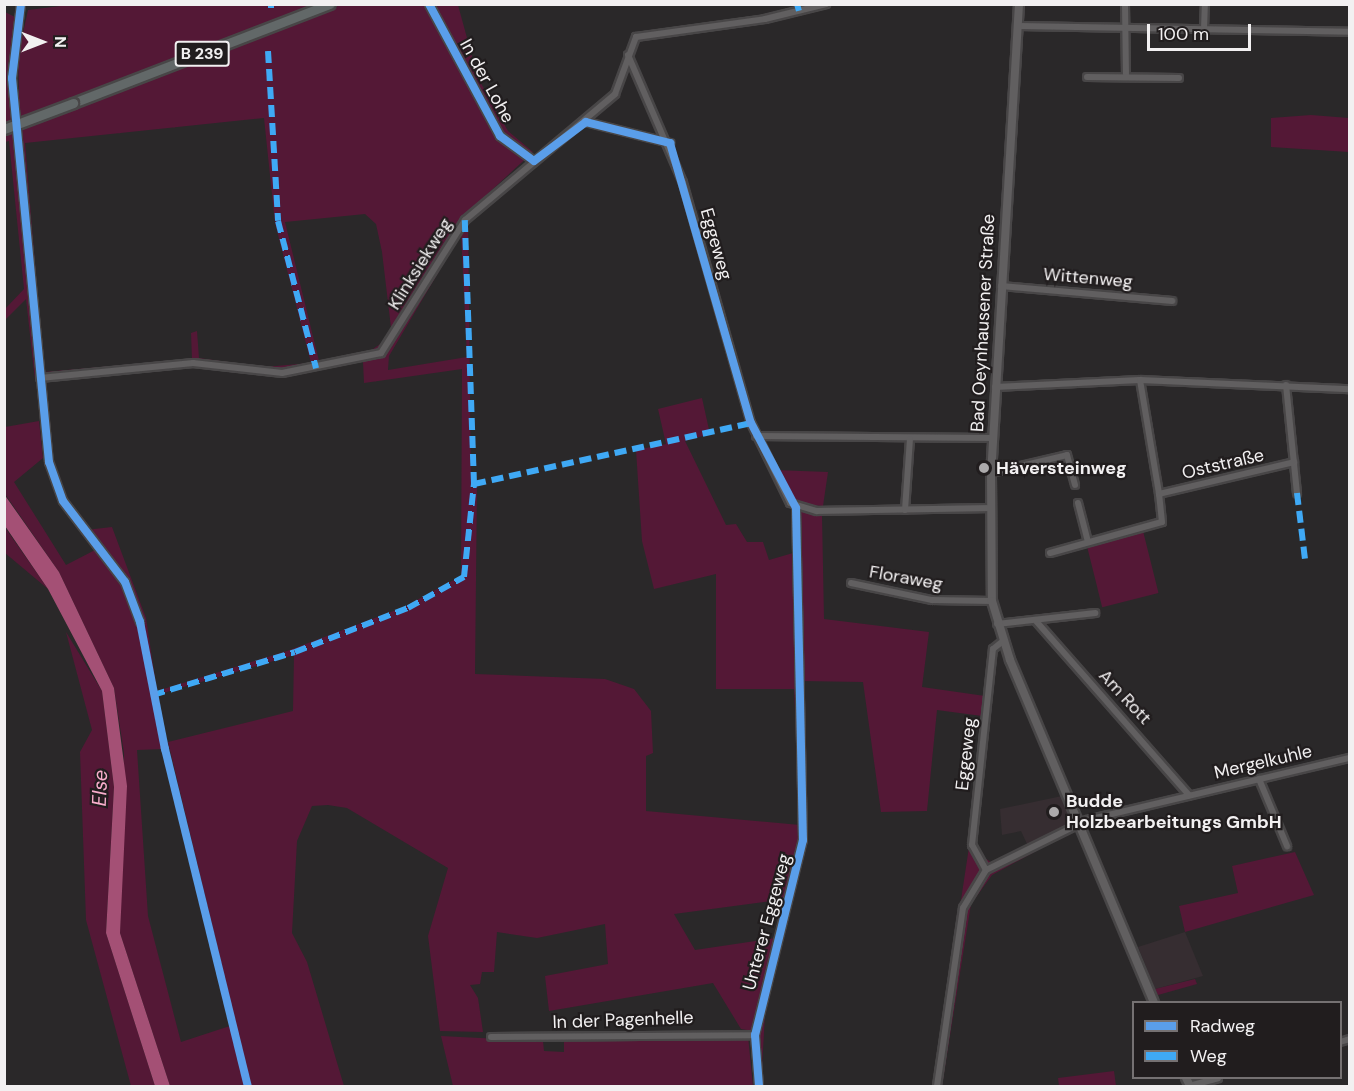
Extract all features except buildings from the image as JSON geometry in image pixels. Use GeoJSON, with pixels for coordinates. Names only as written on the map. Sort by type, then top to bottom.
{"type":"FeatureCollection","features":[{"type":"Feature","properties":{"kind":"main road","name":"B 239"},"geometry":{"type":"LineString","coordinates":[[4,129],[330,4]]}},
{"type":"Feature","properties":{"kind":"main road","name":"Bad Oeynhausener Straße"},"geometry":{"type":"LineString","coordinates":[[1019,4],[991,473],[992,601],[1002,642],[1154,1001]]}},
{"type":"Feature","properties":{"kind":"street"},"geometry":{"type":"LineString","coordinates":[[21,4],[12,78],[40,378],[54,482],[124,582],[140,622]]}},
{"type":"Feature","properties":{"kind":"street","name":"In der Lohe"},"geometry":{"type":"LineString","coordinates":[[429,4],[500,136],[534,161]]}},
{"type":"Feature","properties":{"kind":"street","name":"Klinksiekweg"},"geometry":{"type":"LineString","coordinates":[[40,378],[193,363],[282,373],[381,353],[450,238],[534,161],[585,122],[615,94],[636,37],[646,32],[765,19],[826,4]]}},
{"type":"Feature","properties":{"kind":"street"},"geometry":{"type":"LineString","coordinates":[[1125,4],[1126,74]]}},
{"type":"Feature","properties":{"kind":"street"},"geometry":{"type":"LineString","coordinates":[[1204,29],[1205,4]]}},
{"type":"Feature","properties":{"kind":"street"},"geometry":{"type":"LineString","coordinates":[[1019,26],[1350,32]]}},
{"type":"Feature","properties":{"kind":"street","name":"Eggeweg"},"geometry":{"type":"LineString","coordinates":[[628,55],[669,143],[756,436],[796,508]]}},
{"type":"Feature","properties":{"kind":"street"},"geometry":{"type":"LineString","coordinates":[[1087,76],[1126,74],[1179,78]]}},
{"type":"Feature","properties":{"kind":"street"},"geometry":{"type":"LineString","coordinates":[[585,122],[669,143]]}},
{"type":"Feature","properties":{"kind":"street","name":"Wittenweg"},"geometry":{"type":"LineString","coordinates":[[1001,286],[1172,301]]}},
{"type":"Feature","properties":{"kind":"street"},"geometry":{"type":"LineString","coordinates":[[995,387],[1140,380],[1350,389]]}},
{"type":"Feature","properties":{"kind":"street","name":"Oststraße"},"geometry":{"type":"LineString","coordinates":[[1050,553],[1162,522],[1140,380]]}},
{"type":"Feature","properties":{"kind":"street"},"geometry":{"type":"LineString","coordinates":[[1286,385],[1297,493]]}},
{"type":"Feature","properties":{"kind":"street"},"geometry":{"type":"LineString","coordinates":[[756,436],[993,438]]}},
{"type":"Feature","properties":{"kind":"street"},"geometry":{"type":"LineString","coordinates":[[905,510],[910,439]]}},
{"type":"Feature","properties":{"kind":"street"},"geometry":{"type":"LineString","coordinates":[[991,473],[1067,455],[1075,485]]}},
{"type":"Feature","properties":{"kind":"street","name":"Oststraße"},"geometry":{"type":"LineString","coordinates":[[1159,494],[1294,462]]}},
{"type":"Feature","properties":{"kind":"street"},"geometry":{"type":"LineString","coordinates":[[1078,503],[1088,542]]}},
{"type":"Feature","properties":{"kind":"street"},"geometry":{"type":"LineString","coordinates":[[796,508],[905,510],[990,508]]}},
{"type":"Feature","properties":{"kind":"street","name":"Unterer Eggeweg"},"geometry":{"type":"LineString","coordinates":[[759,1086],[755,1035],[803,840],[798,728],[796,508]]}},
{"type":"Feature","properties":{"kind":"street","name":"Floraweg"},"geometry":{"type":"LineString","coordinates":[[851,583],[932,600],[992,601]]}},
{"type":"Feature","properties":{"kind":"street"},"geometry":{"type":"LineString","coordinates":[[996,624],[1095,613]]}},
{"type":"Feature","properties":{"kind":"street","name":"Am Rott"},"geometry":{"type":"LineString","coordinates":[[1036,621],[1189,795]]}},
{"type":"Feature","properties":{"kind":"street","name":"Eggeweg"},"geometry":{"type":"LineString","coordinates":[[986,870],[972,844],[993,649],[1002,642]]}},
{"type":"Feature","properties":{"kind":"street","name":"Mergelkuhle"},"geometry":{"type":"LineString","coordinates":[[1079,825],[1189,795],[1350,758]]}},
{"type":"Feature","properties":{"kind":"street"},"geometry":{"type":"LineString","coordinates":[[1259,779],[1287,846]]}},
{"type":"Feature","properties":{"kind":"street"},"geometry":{"type":"LineString","coordinates":[[937,1086],[963,908],[986,870],[1079,825]]}},
{"type":"Feature","properties":{"kind":"street","name":"In der Pagenhelle"},"geometry":{"type":"LineString","coordinates":[[490,1037],[755,1035]]}},
{"type":"Feature","properties":{"kind":"street"},"geometry":{"type":"LineString","coordinates":[[1190,1086],[1212,1079]]}},
{"type":"Feature","properties":{"kind":"shaded area"},"geometry":{"type":"Polygon","coordinates":[[[77,4],[458,5],[478,78],[508,131],[533,152],[468,212],[471,488],[477,485],[475,674],[605,679],[634,689],[651,711],[653,753],[646,756],[646,811],[800,825],[794,689],[716,689],[716,574],[654,589],[642,541],[636,450],[666,444],[658,409],[702,398],[710,434],[685,441],[726,525],[736,524],[747,542],[763,542],[769,560],[793,553],[791,510],[822,515],[824,619],[929,632],[922,687],[985,696],[982,716],[937,710],[927,811],[881,812],[863,682],[801,681],[805,844],[766,996],[761,1086],[756,1086],[753,1031],[741,1029],[713,983],[549,1011],[545,976],[608,964],[605,924],[537,938],[497,932],[494,972],[482,972],[480,984],[470,985],[478,998],[483,1032],[440,1031],[428,936],[448,868],[347,808],[328,805],[312,806],[297,841],[292,933],[307,962],[344,1086],[251,1086],[248,1072],[246,1086],[170,1086],[120,933],[124,753],[114,688],[59,572],[5,494],[5,427],[39,421],[43,458],[14,482],[66,565],[97,549],[105,554],[86,530],[112,527],[146,618],[157,691],[287,651],[404,607],[461,576],[462,369],[364,383],[363,362],[375,358],[373,349],[392,336],[382,252],[376,224],[365,214],[285,222],[321,369],[262,375],[193,365],[35,380],[26,299],[5,320],[5,309],[24,289],[9,141],[5,142],[5,12],[15,17],[8,67],[12,96],[19,93],[18,56],[28,10],[77,4]],[[264,118],[25,143],[44,372],[192,359],[191,333],[197,331],[199,358],[264,367],[311,363],[275,223],[264,118]],[[461,234],[389,356],[388,370],[467,357],[461,234]],[[294,655],[153,696],[163,749],[137,750],[148,916],[181,1042],[236,1024],[168,742],[293,711],[294,655]],[[786,899],[674,914],[695,950],[775,938],[786,899]]]}},
{"type":"Feature","properties":{"kind":"shaded area"},"geometry":{"type":"Polygon","coordinates":[[[1311,115],[1349,118],[1349,152],[1271,147],[1271,118],[1311,115]]]}},
{"type":"Feature","properties":{"kind":"shaded area"},"geometry":{"type":"Polygon","coordinates":[[[775,470],[828,472],[823,506],[794,504],[775,470]]]}},
{"type":"Feature","properties":{"kind":"shaded area"},"geometry":{"type":"Polygon","coordinates":[[[4,494],[59,572],[114,688],[127,786],[120,933],[170,1086],[155,1086],[106,933],[114,787],[102,691],[48,589],[5,526],[4,494]]]}},
{"type":"Feature","properties":{"kind":"shaded area"},"geometry":{"type":"Polygon","coordinates":[[[4,526],[48,589],[5,553],[4,526]]]}},
{"type":"Feature","properties":{"kind":"shaded area"},"geometry":{"type":"Polygon","coordinates":[[[1143,531],[1158,593],[1102,607],[1087,545],[1143,531]]]}},
{"type":"Feature","properties":{"kind":"shaded area"},"geometry":{"type":"Polygon","coordinates":[[[66,632],[102,691],[114,787],[106,933],[155,1086],[131,1086],[86,920],[80,752],[92,730],[66,632]]]}},
{"type":"Feature","properties":{"kind":"shaded area"},"geometry":{"type":"Polygon","coordinates":[[[1062,796],[1072,824],[1028,846],[1021,831],[1002,835],[1000,809],[1062,796]]]}},
{"type":"Feature","properties":{"kind":"shaded area"},"geometry":{"type":"Polygon","coordinates":[[[1035,842],[1038,850],[992,875],[971,904],[942,1086],[933,1086],[969,847],[992,863],[1035,842]]]}},
{"type":"Feature","properties":{"kind":"shaded area"},"geometry":{"type":"Polygon","coordinates":[[[1295,852],[1314,895],[1185,932],[1179,906],[1238,893],[1232,866],[1295,852]]]}},
{"type":"Feature","properties":{"kind":"shaded area"},"geometry":{"type":"Polygon","coordinates":[[[1185,932],[1203,976],[1155,989],[1138,947],[1185,932]]]}},
{"type":"Feature","properties":{"kind":"shaded area"},"geometry":{"type":"Polygon","coordinates":[[[1195,979],[1197,984],[1158,995],[1155,989],[1195,979]]]}},
{"type":"Feature","properties":{"kind":"shaded area"},"geometry":{"type":"Polygon","coordinates":[[[441,1036],[543,1041],[544,1051],[564,1052],[564,1041],[748,1036],[753,1086],[453,1086],[441,1036]]]}},
{"type":"Feature","properties":{"kind":"shaded area"},"geometry":{"type":"Polygon","coordinates":[[[1114,1071],[1116,1086],[1059,1086],[1058,1078],[1114,1071]]]}},
{"type":"Feature","properties":{"kind":"marked path"},"geometry":{"type":"LineString","coordinates":[[797,4],[799,11]]}},
{"type":"Feature","properties":{"kind":"marked path"},"geometry":{"type":"LineString","coordinates":[[268,51],[278,221],[316,368]]}},
{"type":"Feature","properties":{"kind":"marked path"},"geometry":{"type":"LineString","coordinates":[[153,695],[295,652],[408,608],[464,577],[474,484],[465,220]]}},
{"type":"Feature","properties":{"kind":"marked path"},"geometry":{"type":"LineString","coordinates":[[474,484],[751,423]]}},
{"type":"Feature","properties":{"kind":"marked path"},"geometry":{"type":"LineString","coordinates":[[1297,493],[1305,559]]}},
{"type":"Feature","properties":{"kind":"cycle path"},"geometry":{"type":"LineString","coordinates":[[21,4],[12,78],[49,462],[63,501],[125,582],[140,622],[165,749],[248,1086]]}},
{"type":"Feature","properties":{"kind":"cycle path"},"geometry":{"type":"LineString","coordinates":[[429,4],[500,136],[534,161],[586,122],[670,143],[751,423],[796,508],[803,840],[755,1035],[759,1086]]}},
{"type":"Feature","properties":{"kind":"place","name":"Häversteinweg"},"geometry":{"type":"Point","coordinates":[984,468]}},
{"type":"Feature","properties":{"kind":"place","name":"Budde Holzbearbeitungs GmbH"},"geometry":{"type":"Point","coordinates":[1054,812]}},
{"type":"Feature","properties":{"kind":"water label","name":"Else"},"geometry":{"type":"Point","coordinates":[100,788]}}]}
